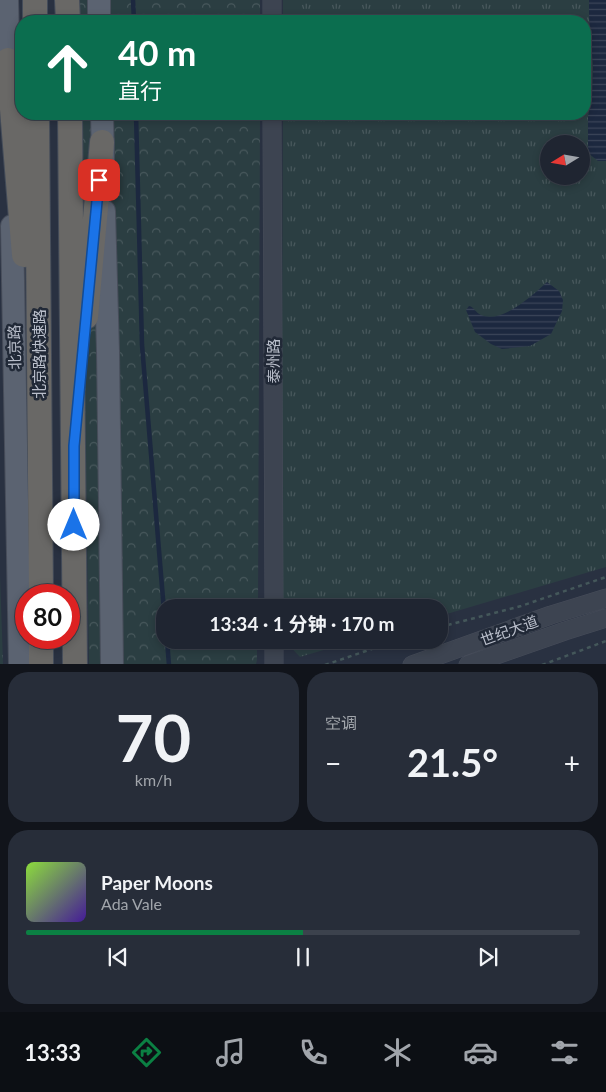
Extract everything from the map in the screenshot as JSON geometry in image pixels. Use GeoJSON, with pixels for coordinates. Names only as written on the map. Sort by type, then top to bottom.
{"type":"FeatureCollection","features":[{"type":"Feature","properties":{"kind":"highway"},"geometry":{"type":"LineString","coordinates":[[35,0],[35,15]]}},
{"type":"Feature","properties":{"kind":"highway"},"geometry":{"type":"LineString","coordinates":[[67,0],[68,15]]}},
{"type":"Feature","properties":{"kind":"highway"},"geometry":{"type":"LineString","coordinates":[[8,60],[39,428]]}},
{"type":"Feature","properties":{"kind":"highway","name":"北京路快速路"},"geometry":{"type":"LineString","coordinates":[[37,120],[41,584]]}},
{"type":"Feature","properties":{"kind":"highway"},"geometry":{"type":"LineString","coordinates":[[70,120],[75,664]]}},
{"type":"Feature","properties":{"kind":"highway"},"geometry":{"type":"LineString","coordinates":[[74,446],[102,142]]}},
{"type":"Feature","properties":{"kind":"highway"},"geometry":{"type":"LineString","coordinates":[[41,649],[42,664]]}},
{"type":"Feature","properties":{"kind":"main road","name":"北京路"},"geometry":{"type":"LineString","coordinates":[[7,0],[20,664]]}},
{"type":"Feature","properties":{"kind":"main road"},"geometry":{"type":"LineString","coordinates":[[99,0],[99,15]]}},
{"type":"Feature","properties":{"kind":"main road"},"geometry":{"type":"LineString","coordinates":[[102,120],[108,351],[112,664]]}},
{"type":"Feature","properties":{"kind":"street"},"geometry":{"type":"LineString","coordinates":[[272,0],[272,15]]}},
{"type":"Feature","properties":{"kind":"street","name":"泰州路"},"geometry":{"type":"LineString","coordinates":[[272,120],[274,599]]}},
{"type":"Feature","properties":{"kind":"street","name":"世纪大道"},"geometry":{"type":"LineString","coordinates":[[412,664],[550,615],[606,598]]}},
{"type":"Feature","properties":{"kind":"street","name":"世纪大道"},"geometry":{"type":"LineString","coordinates":[[468,664],[606,618]]}},
{"type":"Feature","properties":{"kind":"street"},"geometry":{"type":"LineString","coordinates":[[274,649],[274,664]]}},
{"type":"Feature","properties":{"kind":"path"},"geometry":{"type":"LineString","coordinates":[[448,625],[521,606],[606,577]]}},
{"type":"Feature","properties":{"kind":"path"},"geometry":{"type":"LineString","coordinates":[[542,664],[606,641]]}},
{"type":"Feature","properties":{"kind":"path"},"geometry":{"type":"LineString","coordinates":[[325,664],[371,649]]}},
{"type":"Feature","properties":{"kind":"green space"},"geometry":{"type":"Polygon","coordinates":[[[78,0],[260,0],[260,15],[78,15],[78,0]]]}},
{"type":"Feature","properties":{"kind":"green space"},"geometry":{"type":"Polygon","coordinates":[[[283,0],[606,0],[606,567],[448,614],[448,599],[281,599],[283,120],[591,120],[591,15],[283,15],[283,0]]]}},
{"type":"Feature","properties":{"kind":"green space"},"geometry":{"type":"Polygon","coordinates":[[[80,120],[260,120],[258,599],[156,599],[156,649],[257,649],[256,664],[89,664],[80,120]]]}},
{"type":"Feature","properties":{"kind":"green space"},"geometry":{"type":"Polygon","coordinates":[[[0,575],[3,664],[0,664],[0,575]]]}},
{"type":"Feature","properties":{"kind":"green space"},"geometry":{"type":"Polygon","coordinates":[[[292,649],[327,649],[300,657],[292,649]]]}},
{"type":"Feature","properties":{"kind":"water"},"geometry":{"type":"Polygon","coordinates":[[[589,0],[606,0],[606,161],[598,161],[590,155],[588,120],[591,120],[593,67],[591,15],[589,15],[589,0]]]}},
{"type":"Feature","properties":{"kind":"water"},"geometry":{"type":"Polygon","coordinates":[[[547,282],[559,291],[563,300],[562,311],[551,334],[530,346],[502,349],[491,344],[475,332],[466,310],[469,306],[481,315],[489,317],[498,315],[517,307],[547,282]]]}},
{"type":"Feature","properties":{"kind":"waterway"},"geometry":{"type":"LineString","coordinates":[[133,0],[134,15]]}},
{"type":"Feature","properties":{"kind":"waterway"},"geometry":{"type":"LineString","coordinates":[[136,120],[142,345],[163,599]]}},
{"type":"Feature","properties":{"kind":"waterway"},"geometry":{"type":"LineString","coordinates":[[168,649],[169,664]]}},
{"type":"Feature","properties":{"kind":"route"},"geometry":{"type":"LineString","coordinates":[[74,525],[74,446],[99,180]]}}]}
